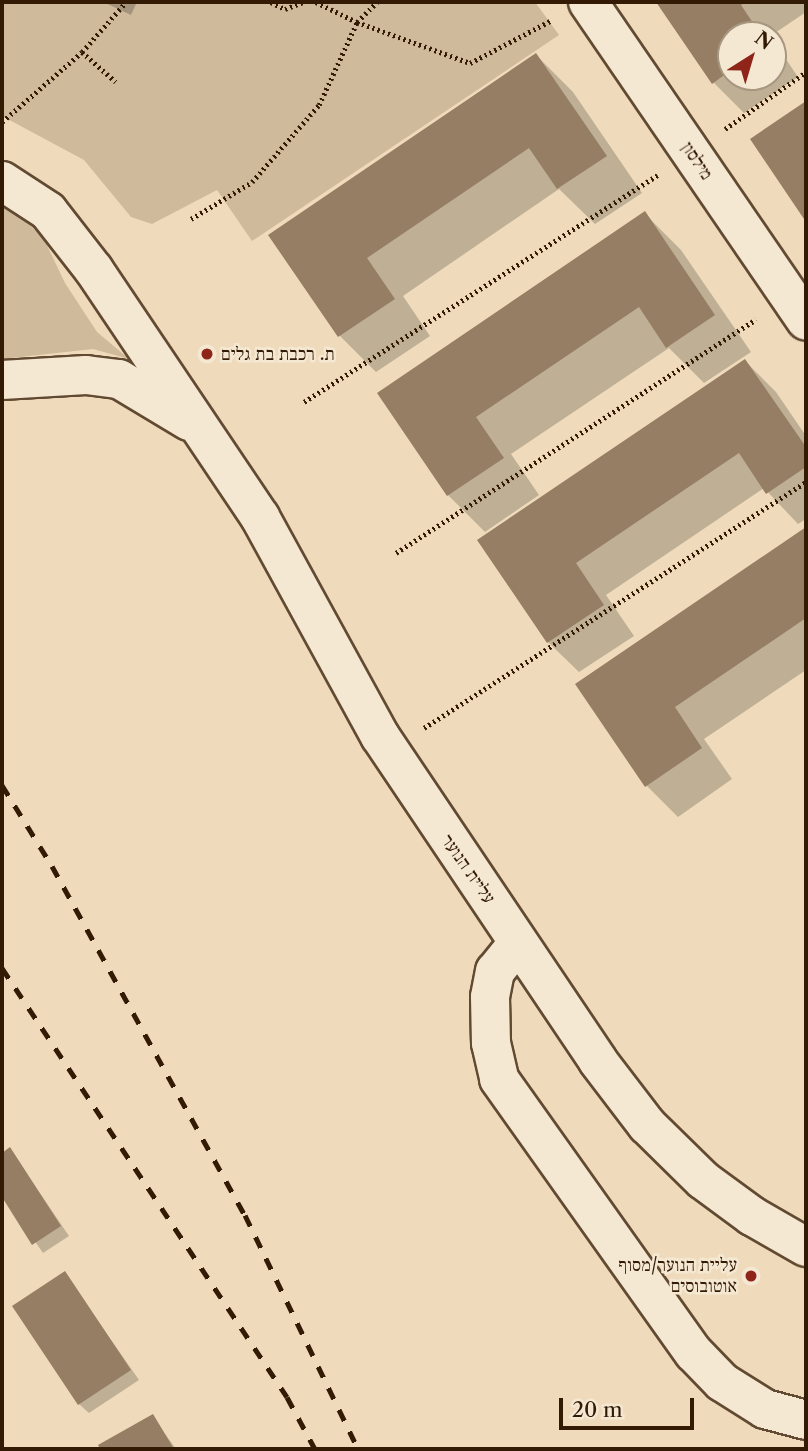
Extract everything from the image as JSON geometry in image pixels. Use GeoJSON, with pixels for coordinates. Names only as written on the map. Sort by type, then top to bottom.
{"type":"FeatureCollection","features":[{"type":"Feature","properties":{"kind":"street","name":"מילסון"},"geometry":{"type":"LineString","coordinates":[[576,8],[692,153],[798,308]]}},
{"type":"Feature","properties":{"kind":"street","name":"עליית הנוער"},"geometry":{"type":"LineString","coordinates":[[8,183],[67,233],[202,430],[260,517],[380,736],[519,943],[647,1125],[703,1180],[752,1216],[806,1247]]}},
{"type":"Feature","properties":{"kind":"street"},"geometry":{"type":"LineString","coordinates":[[2,402],[67,377]]}},
{"type":"Feature","properties":{"kind":"street"},"geometry":{"type":"LineString","coordinates":[[2,380],[67,377],[119,379],[202,430]]}},
{"type":"Feature","properties":{"kind":"street"},"geometry":{"type":"LineString","coordinates":[[519,943],[495,971],[490,997],[491,1044],[499,1079],[694,1353],[722,1382],[765,1409],[806,1420]]}},
{"type":"Feature","properties":{"kind":"path"},"geometry":{"type":"LineString","coordinates":[[2,122],[82,52],[126,2]]}},
{"type":"Feature","properties":{"kind":"path"},"geometry":{"type":"LineString","coordinates":[[271,2],[285,9],[303,2]]}},
{"type":"Feature","properties":{"kind":"path"},"geometry":{"type":"LineString","coordinates":[[316,2],[357,22],[470,63],[576,8]]}},
{"type":"Feature","properties":{"kind":"path"},"geometry":{"type":"LineString","coordinates":[[191,219],[252,182],[319,105],[357,22],[377,2]]}},
{"type":"Feature","properties":{"kind":"path"},"geometry":{"type":"LineString","coordinates":[[82,52],[116,82]]}},
{"type":"Feature","properties":{"kind":"path"},"geometry":{"type":"LineString","coordinates":[[304,402],[692,153],[806,72]]}},
{"type":"Feature","properties":{"kind":"path"},"geometry":{"type":"LineString","coordinates":[[396,553],[798,308]]}},
{"type":"Feature","properties":{"kind":"path"},"geometry":{"type":"LineString","coordinates":[[421,730],[806,482]]}},
{"type":"Feature","properties":{"kind":"shaded area"},"geometry":{"type":"Polygon","coordinates":[[[2,2],[535,2],[559,35],[252,241],[217,190],[152,224],[131,217],[84,160],[2,116],[2,2]]]}},
{"type":"Feature","properties":{"kind":"shaded area"},"geometry":{"type":"Polygon","coordinates":[[[2,206],[22,217],[44,239],[65,283],[97,332],[129,359],[93,349],[2,359],[2,206]]]}},
{"type":"Feature","properties":{"kind":"building"},"geometry":{"type":"Polygon","coordinates":[[[656,2],[745,2],[741,5],[752,21],[717,21],[717,80],[712,84],[656,2]]]}},
{"type":"Feature","properties":{"kind":"building"},"geometry":{"type":"Polygon","coordinates":[[[536,53],[607,156],[557,189],[529,148],[367,258],[395,299],[338,337],[268,235],[536,53]]]}},
{"type":"Feature","properties":{"kind":"building"},"geometry":{"type":"Polygon","coordinates":[[[806,101],[806,222],[750,139],[806,101]]]}},
{"type":"Feature","properties":{"kind":"building"},"geometry":{"type":"Polygon","coordinates":[[[645,211],[715,315],[666,348],[639,307],[476,417],[504,458],[447,496],[377,393],[645,211]]]}},
{"type":"Feature","properties":{"kind":"building"},"geometry":{"type":"Polygon","coordinates":[[[745,359],[806,447],[806,467],[766,494],[739,453],[576,563],[604,605],[547,643],[477,540],[745,359]]]}},
{"type":"Feature","properties":{"kind":"building"},"geometry":{"type":"Polygon","coordinates":[[[806,527],[806,618],[675,707],[702,748],[645,787],[575,684],[806,527]]]}},
{"type":"Feature","properties":{"kind":"building"},"geometry":{"type":"Polygon","coordinates":[[[10,1147],[61,1226],[32,1245],[2,1197],[2,1153],[10,1147]]]}},
{"type":"Feature","properties":{"kind":"building"},"geometry":{"type":"Polygon","coordinates":[[[65,1271],[131,1370],[78,1405],[12,1306],[65,1271]]]}},
{"type":"Feature","properties":{"kind":"building"},"geometry":{"type":"Polygon","coordinates":[[[153,1414],[174,1449],[100,1449],[98,1445],[153,1414]]]}},
{"type":"Feature","properties":{"kind":"railway"},"geometry":{"type":"LineString","coordinates":[[2,785],[52,866],[245,1215],[358,1449]]}},
{"type":"Feature","properties":{"kind":"railway"},"geometry":{"type":"LineString","coordinates":[[2,968],[287,1397],[315,1449]]}},
{"type":"Feature","properties":{"kind":"place","name":"ת. רכבת בת גלים"},"geometry":{"type":"Point","coordinates":[207,354]}},
{"type":"Feature","properties":{"kind":"place","name":"עליית הנוער/מסוף אוטובוסים"},"geometry":{"type":"Point","coordinates":[751,1276]}}]}
